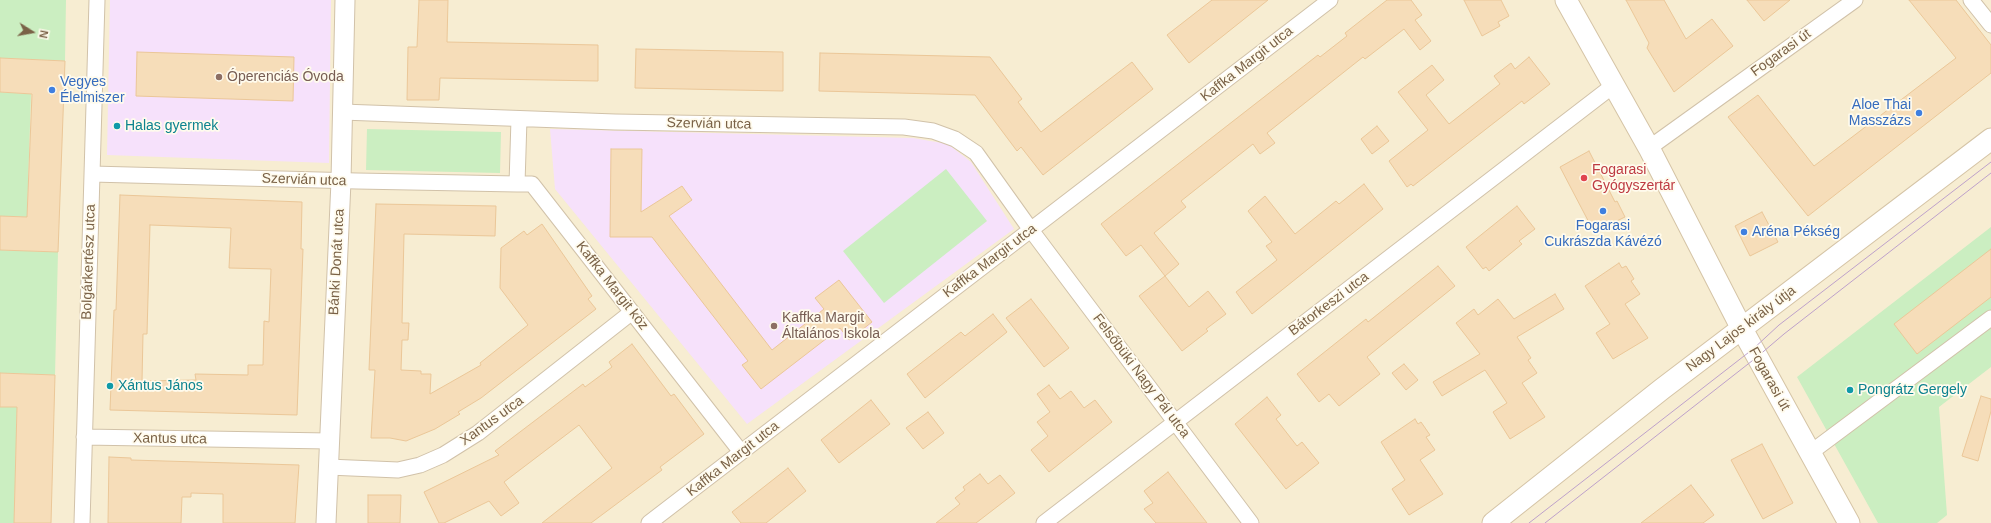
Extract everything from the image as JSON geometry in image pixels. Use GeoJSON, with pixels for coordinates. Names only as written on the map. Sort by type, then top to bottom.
{"type":"FeatureCollection","features":[{"type":"Feature","properties":{"kind":"main road","name":"Fogarasi út"},"geometry":{"type":"LineString","coordinates":[[1566,0],[1648,148],[1742,329],[1849,523]]}},
{"type":"Feature","properties":{"kind":"main road","name":"Nagy Lajos király útja"},"geometry":{"type":"LineString","coordinates":[[1493,523],[1742,329],[1991,139]]}},
{"type":"Feature","properties":{"kind":"street","name":"Bolgárkertész utca"},"geometry":{"type":"LineString","coordinates":[[82,523],[97,0]]}},
{"type":"Feature","properties":{"kind":"street","name":"Bánki Donát utca"},"geometry":{"type":"LineString","coordinates":[[326,523],[328,441],[341,181],[345,0]]}},
{"type":"Feature","properties":{"kind":"street","name":"Kaffka Margit utca"},"geometry":{"type":"LineString","coordinates":[[649,523],[1330,0]]}},
{"type":"Feature","properties":{"kind":"street","name":"Fogarasi út"},"geometry":{"type":"LineString","coordinates":[[1648,148],[1855,0]]}},
{"type":"Feature","properties":{"kind":"street"},"geometry":{"type":"LineString","coordinates":[[1971,0],[1991,25]]}},
{"type":"Feature","properties":{"kind":"street","name":"Bátorkeszi utca"},"geometry":{"type":"LineString","coordinates":[[1044,523],[1614,85]]}},
{"type":"Feature","properties":{"kind":"street","name":"Szervián utca"},"geometry":{"type":"LineString","coordinates":[[342,112],[519,119],[800,127],[904,127],[933,131],[955,138],[976,153],[1031,230]]}},
{"type":"Feature","properties":{"kind":"street"},"geometry":{"type":"LineString","coordinates":[[517,184],[519,119]]}},
{"type":"Feature","properties":{"kind":"street","name":"Szervián utca"},"geometry":{"type":"LineString","coordinates":[[92,174],[517,184]]}},
{"type":"Feature","properties":{"kind":"street","name":"Kaffka Margit köz"},"geometry":{"type":"LineString","coordinates":[[517,184],[532,184],[741,452]]}},
{"type":"Feature","properties":{"kind":"street","name":"Felsőbüki Nagy Pál utca"},"geometry":{"type":"LineString","coordinates":[[1031,230],[1251,523]]}},
{"type":"Feature","properties":{"kind":"street","name":"Xantus utca"},"geometry":{"type":"LineString","coordinates":[[328,467],[398,470],[420,465],[443,455],[478,433],[632,312]]}},
{"type":"Feature","properties":{"kind":"street"},"geometry":{"type":"LineString","coordinates":[[1810,453],[1991,318]]}},
{"type":"Feature","properties":{"kind":"street","name":"Xantus utca"},"geometry":{"type":"LineString","coordinates":[[84,437],[328,441]]}},
{"type":"Feature","properties":{"kind":"shaded area"},"geometry":{"type":"Polygon","coordinates":[[[0,0],[1991,0],[1991,523],[0,523],[0,0]]]}},
{"type":"Feature","properties":{"kind":"shaded area","name":"Óperenciás Óvoda"},"geometry":{"type":"Polygon","coordinates":[[[110,0],[331,0],[329,163],[107,155],[110,0]]]}},
{"type":"Feature","properties":{"kind":"shaded area","name":"Kaffka Margit Általános Iskola"},"geometry":{"type":"Polygon","coordinates":[[[550,129],[913,138],[948,144],[971,162],[1014,229],[747,424],[555,189],[550,129]]]}},
{"type":"Feature","properties":{"kind":"green space"},"geometry":{"type":"Polygon","coordinates":[[[0,0],[66,0],[65,61],[0,58],[0,0]]]}},
{"type":"Feature","properties":{"kind":"green space"},"geometry":{"type":"Polygon","coordinates":[[[0,92],[31,94],[27,217],[0,216],[0,92]]]}},
{"type":"Feature","properties":{"kind":"green space"},"geometry":{"type":"Polygon","coordinates":[[[367,129],[501,132],[500,173],[366,170],[367,129]]]}},
{"type":"Feature","properties":{"kind":"green space"},"geometry":{"type":"Polygon","coordinates":[[[946,169],[987,221],[884,303],[843,251],[946,169]]]}},
{"type":"Feature","properties":{"kind":"green space"},"geometry":{"type":"Polygon","coordinates":[[[1991,227],[1991,367],[1939,407],[1947,515],[1937,523],[1878,523],[1797,377],[1991,227]]]}},
{"type":"Feature","properties":{"kind":"green space"},"geometry":{"type":"Polygon","coordinates":[[[0,250],[58,252],[55,375],[0,373],[0,250]]]}},
{"type":"Feature","properties":{"kind":"green space"},"geometry":{"type":"Polygon","coordinates":[[[0,407],[17,407],[14,523],[0,523],[0,407]]]}},
{"type":"Feature","properties":{"kind":"building"},"geometry":{"type":"Polygon","coordinates":[[[419,0],[448,0],[447,42],[598,45],[598,81],[440,78],[439,100],[407,100],[408,47],[417,47],[419,0]]]}},
{"type":"Feature","properties":{"kind":"building"},"geometry":{"type":"Polygon","coordinates":[[[1212,0],[1268,0],[1189,63],[1167,35],[1212,0]]]}},
{"type":"Feature","properties":{"kind":"building"},"geometry":{"type":"Polygon","coordinates":[[[1387,0],[1411,0],[1422,15],[1415,20],[1431,41],[1420,50],[1404,29],[1365,59],[1363,57],[1267,133],[1275,143],[1260,154],[1253,144],[1181,201],[1186,207],[1154,233],[1179,264],[1165,276],[1141,245],[1126,256],[1101,224],[1318,55],[1320,57],[1347,36],[1345,33],[1387,0]]]}},
{"type":"Feature","properties":{"kind":"building"},"geometry":{"type":"Polygon","coordinates":[[[1464,0],[1501,0],[1509,16],[1498,22],[1500,26],[1482,36],[1464,0]]]}},
{"type":"Feature","properties":{"kind":"building"},"geometry":{"type":"Polygon","coordinates":[[[1626,0],[1664,0],[1686,39],[1712,19],[1733,46],[1674,92],[1647,48],[1649,43],[1626,0]]]}},
{"type":"Feature","properties":{"kind":"building"},"geometry":{"type":"Polygon","coordinates":[[[1747,0],[1790,0],[1764,21],[1747,0]]]}},
{"type":"Feature","properties":{"kind":"building"},"geometry":{"type":"Polygon","coordinates":[[[1909,0],[1956,0],[1991,45],[1991,73],[1808,216],[1728,117],[1758,95],[1814,166],[1956,58],[1909,0]]]}},
{"type":"Feature","properties":{"kind":"building"},"geometry":{"type":"Polygon","coordinates":[[[636,49],[783,52],[783,91],[635,88],[636,49]]]}},
{"type":"Feature","properties":{"kind":"building"},"geometry":{"type":"Polygon","coordinates":[[[137,52],[294,57],[293,101],[136,96],[137,52]]]}},
{"type":"Feature","properties":{"kind":"building"},"geometry":{"type":"Polygon","coordinates":[[[820,53],[990,57],[1022,99],[1018,102],[1041,132],[1132,62],[1153,89],[1043,175],[1021,147],[1017,151],[975,95],[819,91],[820,53]]]}},
{"type":"Feature","properties":{"kind":"building"},"geometry":{"type":"Polygon","coordinates":[[[1529,57],[1550,84],[1524,104],[1522,101],[1413,186],[1411,184],[1407,187],[1389,161],[1428,130],[1398,92],[1432,65],[1444,80],[1426,95],[1449,124],[1500,84],[1494,76],[1511,63],[1515,69],[1529,57]]]}},
{"type":"Feature","properties":{"kind":"building"},"geometry":{"type":"Polygon","coordinates":[[[0,58],[65,61],[58,252],[0,250],[0,216],[27,217],[32,94],[0,92],[0,58]]]}},
{"type":"Feature","properties":{"kind":"building"},"geometry":{"type":"Polygon","coordinates":[[[1377,126],[1389,141],[1372,154],[1361,139],[1377,126]]]}},
{"type":"Feature","properties":{"kind":"building"},"geometry":{"type":"Polygon","coordinates":[[[611,149],[642,149],[641,212],[682,186],[692,200],[669,216],[772,350],[824,309],[815,298],[839,280],[872,322],[849,340],[840,328],[761,389],[742,365],[748,361],[652,237],[610,237],[611,149]]]}},
{"type":"Feature","properties":{"kind":"building"},"geometry":{"type":"Polygon","coordinates":[[[1589,151],[1615,202],[1617,201],[1625,217],[1594,232],[1560,167],[1589,151]]]}},
{"type":"Feature","properties":{"kind":"building"},"geometry":{"type":"Polygon","coordinates":[[[1364,184],[1383,209],[1252,314],[1236,292],[1277,260],[1266,246],[1272,242],[1248,211],[1265,196],[1295,234],[1336,201],[1339,204],[1364,184]]]}},
{"type":"Feature","properties":{"kind":"building"},"geometry":{"type":"Polygon","coordinates":[[[120,195],[302,202],[301,249],[303,249],[297,415],[110,410],[114,310],[116,310],[120,195]],[[150,225],[147,334],[143,334],[142,381],[196,380],[195,374],[248,375],[248,365],[263,365],[264,321],[269,322],[271,269],[229,268],[231,228],[150,225]]]}},
{"type":"Feature","properties":{"kind":"building"},"geometry":{"type":"Polygon","coordinates":[[[376,204],[496,206],[495,236],[404,234],[402,323],[409,323],[408,340],[402,340],[401,370],[421,371],[421,374],[431,374],[430,394],[481,365],[480,363],[528,325],[500,288],[501,248],[524,231],[527,235],[542,224],[592,296],[588,299],[596,309],[481,398],[458,412],[460,414],[435,429],[406,441],[390,438],[371,438],[375,370],[369,370],[376,204]]]}},
{"type":"Feature","properties":{"kind":"building"},"geometry":{"type":"Polygon","coordinates":[[[1517,206],[1535,229],[1519,241],[1522,244],[1489,271],[1486,267],[1483,269],[1466,247],[1517,206]]]}},
{"type":"Feature","properties":{"kind":"building"},"geometry":{"type":"Polygon","coordinates":[[[1762,212],[1778,242],[1750,256],[1735,226],[1762,212]]]}},
{"type":"Feature","properties":{"kind":"building"},"geometry":{"type":"Polygon","coordinates":[[[1991,249],[1991,297],[1917,354],[1894,324],[1991,249]]]}},
{"type":"Feature","properties":{"kind":"building"},"geometry":{"type":"Polygon","coordinates":[[[1619,263],[1622,268],[1626,266],[1634,279],[1631,281],[1640,294],[1625,304],[1648,338],[1613,359],[1596,333],[1610,324],[1585,286],[1619,263]]]}},
{"type":"Feature","properties":{"kind":"building"},"geometry":{"type":"Polygon","coordinates":[[[1438,266],[1455,286],[1367,357],[1380,374],[1339,406],[1329,394],[1319,402],[1297,374],[1366,319],[1368,322],[1438,266]]]}},
{"type":"Feature","properties":{"kind":"building"},"geometry":{"type":"Polygon","coordinates":[[[1165,276],[1189,307],[1208,291],[1226,314],[1206,329],[1208,331],[1182,351],[1139,296],[1165,276]]]}},
{"type":"Feature","properties":{"kind":"building"},"geometry":{"type":"Polygon","coordinates":[[[1555,294],[1564,309],[1517,337],[1531,358],[1528,360],[1537,373],[1522,383],[1545,417],[1510,439],[1493,412],[1507,403],[1485,370],[1442,396],[1433,382],[1480,354],[1456,323],[1474,309],[1478,315],[1498,299],[1514,319],[1555,294]]]}},
{"type":"Feature","properties":{"kind":"building"},"geometry":{"type":"Polygon","coordinates":[[[1031,299],[1069,348],[1044,367],[1006,318],[1031,299]]]}},
{"type":"Feature","properties":{"kind":"building"},"geometry":{"type":"Polygon","coordinates":[[[993,314],[1007,332],[925,398],[907,374],[961,332],[965,336],[993,314]]]}},
{"type":"Feature","properties":{"kind":"building"},"geometry":{"type":"Polygon","coordinates":[[[632,344],[671,396],[674,394],[704,434],[660,467],[662,470],[591,523],[542,523],[612,468],[579,425],[504,482],[519,503],[501,516],[489,501],[444,523],[439,523],[424,492],[499,455],[495,451],[583,384],[585,387],[612,367],[609,362],[632,344]]]}},
{"type":"Feature","properties":{"kind":"building"},"geometry":{"type":"Polygon","coordinates":[[[1404,364],[1418,380],[1406,390],[1392,373],[1404,364]]]}},
{"type":"Feature","properties":{"kind":"building"},"geometry":{"type":"Polygon","coordinates":[[[0,373],[55,375],[51,523],[14,523],[17,407],[0,407],[0,373]]]}},
{"type":"Feature","properties":{"kind":"building"},"geometry":{"type":"Polygon","coordinates":[[[1049,385],[1060,399],[1071,391],[1084,408],[1095,400],[1112,422],[1049,472],[1031,450],[1048,436],[1037,422],[1050,412],[1037,394],[1049,385]]]}},
{"type":"Feature","properties":{"kind":"building"},"geometry":{"type":"Polygon","coordinates":[[[1981,396],[1991,399],[1991,411],[1978,461],[1962,456],[1981,396]]]}},
{"type":"Feature","properties":{"kind":"building"},"geometry":{"type":"Polygon","coordinates":[[[1267,397],[1281,415],[1276,419],[1297,446],[1302,442],[1319,463],[1286,489],[1235,424],[1267,397]]]}},
{"type":"Feature","properties":{"kind":"building"},"geometry":{"type":"Polygon","coordinates":[[[871,400],[890,424],[839,463],[821,440],[871,400]]]}},
{"type":"Feature","properties":{"kind":"building"},"geometry":{"type":"Polygon","coordinates":[[[928,412],[944,433],[923,449],[906,428],[928,412]]]}},
{"type":"Feature","properties":{"kind":"building"},"geometry":{"type":"Polygon","coordinates":[[[1415,419],[1418,424],[1421,422],[1430,435],[1426,437],[1435,450],[1420,460],[1443,494],[1409,515],[1392,489],[1405,480],[1381,442],[1415,419]]]}},
{"type":"Feature","properties":{"kind":"building"},"geometry":{"type":"Polygon","coordinates":[[[1762,444],[1793,503],[1763,519],[1731,460],[1762,444]]]}},
{"type":"Feature","properties":{"kind":"building"},"geometry":{"type":"Polygon","coordinates":[[[109,457],[131,458],[131,460],[299,465],[295,523],[223,523],[223,494],[191,493],[191,497],[182,497],[181,523],[108,523],[109,457]]]}},
{"type":"Feature","properties":{"kind":"building"},"geometry":{"type":"Polygon","coordinates":[[[788,468],[806,491],[766,523],[741,523],[732,512],[788,468]]]}},
{"type":"Feature","properties":{"kind":"building"},"geometry":{"type":"Polygon","coordinates":[[[1168,472],[1207,523],[1156,523],[1144,509],[1153,503],[1144,491],[1168,472]]]}},
{"type":"Feature","properties":{"kind":"building"},"geometry":{"type":"Polygon","coordinates":[[[980,474],[988,484],[1000,475],[1015,493],[976,523],[936,523],[960,504],[955,498],[965,490],[963,487],[980,474]]]}},
{"type":"Feature","properties":{"kind":"building"},"geometry":{"type":"Polygon","coordinates":[[[1691,485],[1714,515],[1703,523],[1641,523],[1691,485]]]}},
{"type":"Feature","properties":{"kind":"building"},"geometry":{"type":"Polygon","coordinates":[[[368,495],[401,495],[400,523],[368,523],[368,495]]]}},
{"type":"Feature","properties":{"kind":"tram line"},"geometry":{"type":"LineString","coordinates":[[1529,523],[1753,349],[1779,325],[1991,162]]}},
{"type":"Feature","properties":{"kind":"tram line"},"geometry":{"type":"LineString","coordinates":[[1545,523],[1991,173]]}},
{"type":"Feature","properties":{"kind":"place","name":"Óperenciás Óvoda"},"geometry":{"type":"Point","coordinates":[219,77]}},
{"type":"Feature","properties":{"kind":"place","name":"Vegyes Élelmiszer"},"geometry":{"type":"Point","coordinates":[52,90]}},
{"type":"Feature","properties":{"kind":"place","name":"Aloe Thai Masszázs"},"geometry":{"type":"Point","coordinates":[1919,113]}},
{"type":"Feature","properties":{"kind":"place","name":"Halas gyermek"},"geometry":{"type":"Point","coordinates":[117,126]}},
{"type":"Feature","properties":{"kind":"place","name":"Fogarasi Gyógyszertár"},"geometry":{"type":"Point","coordinates":[1584,178]}},
{"type":"Feature","properties":{"kind":"place","name":"Fogarasi Cukrászda Kávézó"},"geometry":{"type":"Point","coordinates":[1603,211]}},
{"type":"Feature","properties":{"kind":"place","name":"Aréna Pékség"},"geometry":{"type":"Point","coordinates":[1744,232]}},
{"type":"Feature","properties":{"kind":"place","name":"Kaffka Margit Általános Iskola"},"geometry":{"type":"Point","coordinates":[774,326]}},
{"type":"Feature","properties":{"kind":"place","name":"Xántus János"},"geometry":{"type":"Point","coordinates":[110,386]}},
{"type":"Feature","properties":{"kind":"place","name":"Pongrátz Gergely"},"geometry":{"type":"Point","coordinates":[1850,390]}}]}
